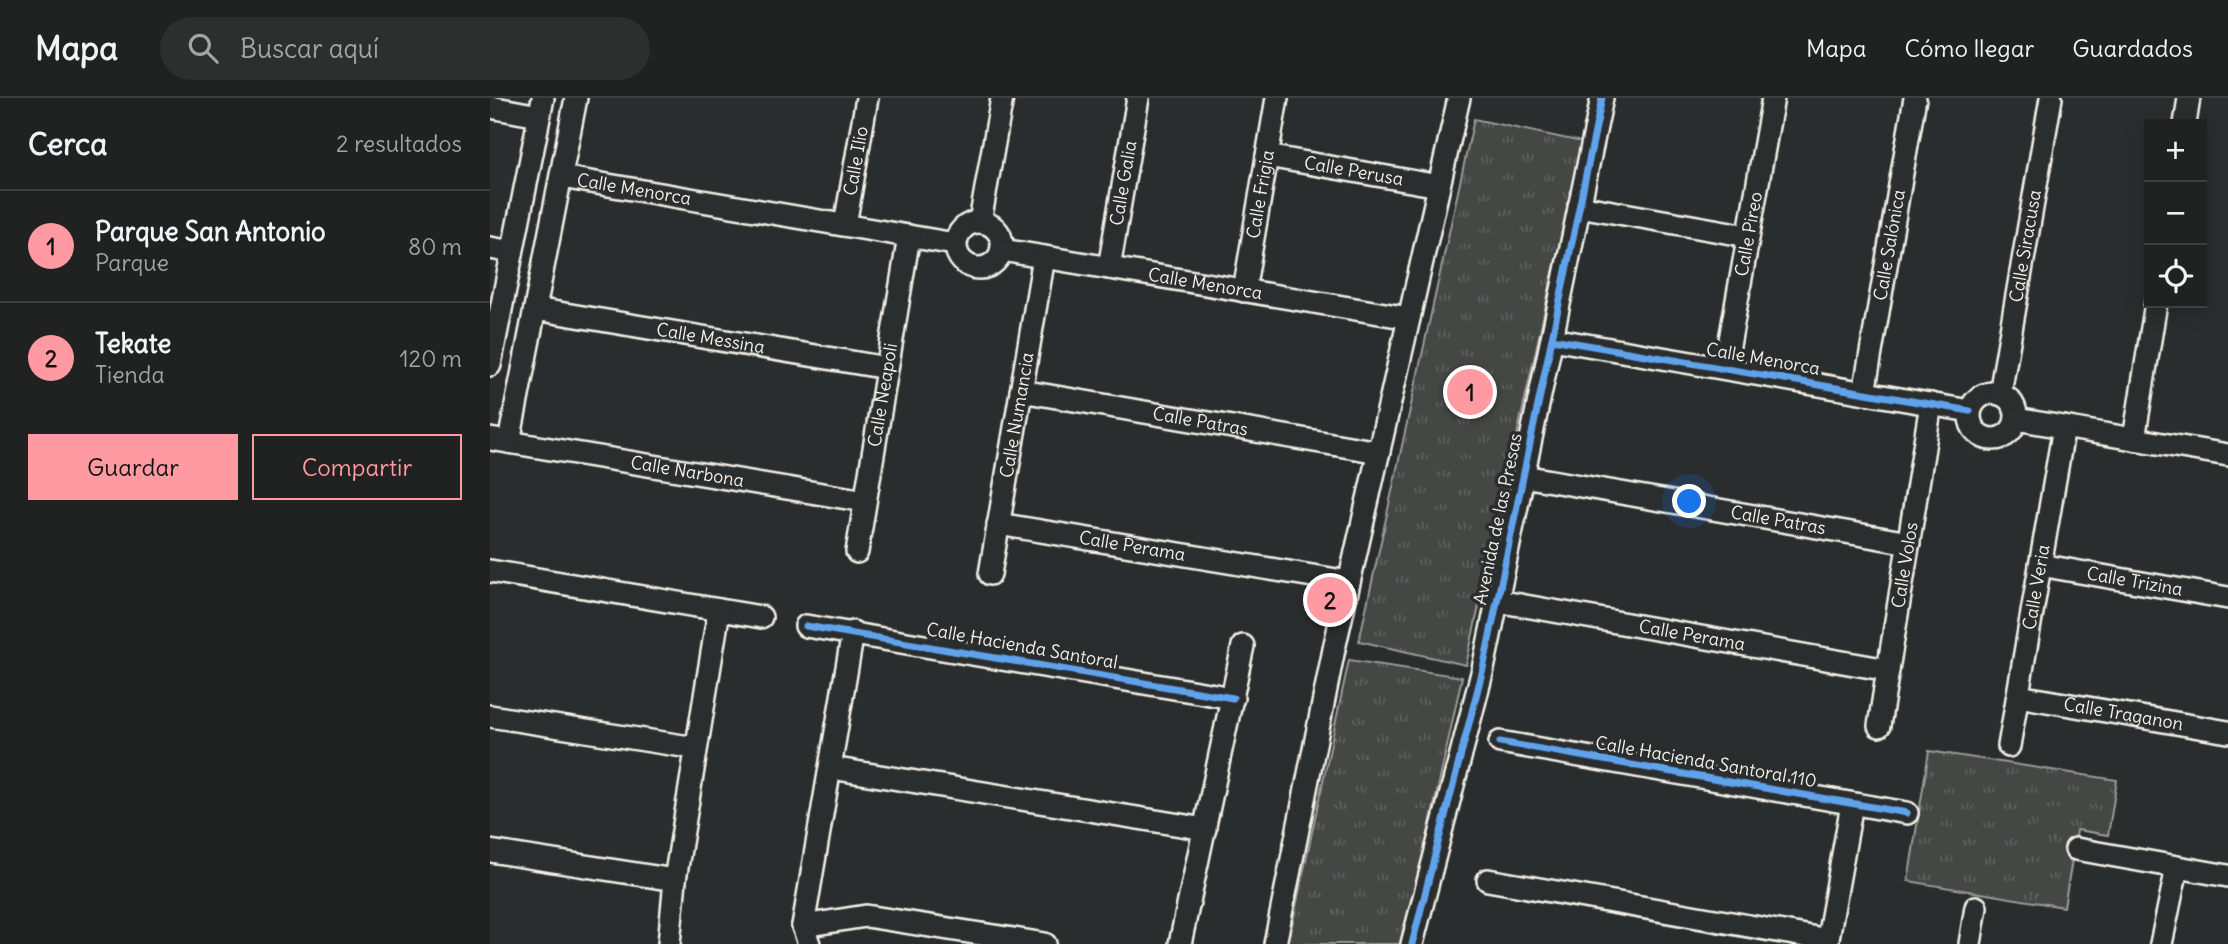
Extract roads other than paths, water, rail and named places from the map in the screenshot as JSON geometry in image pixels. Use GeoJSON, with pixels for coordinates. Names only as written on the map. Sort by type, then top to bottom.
{"type":"FeatureCollection","features":[{"type":"Feature","properties":{"kind":"street"},"geometry":{"type":"LineString","coordinates":[[500,440],[535,309],[576,98]]}},
{"type":"Feature","properties":{"kind":"street","name":"Calle Ilio"},"geometry":{"type":"LineString","coordinates":[[845,225],[867,98]]}},
{"type":"Feature","properties":{"kind":"street"},"geometry":{"type":"LineString","coordinates":[[981,222],[1002,98]]}},
{"type":"Feature","properties":{"kind":"street","name":"Calle Galia"},"geometry":{"type":"LineString","coordinates":[[1109,268],[1138,98]]}},
{"type":"Feature","properties":{"kind":"street","name":"Calle Frigia"},"geometry":{"type":"LineString","coordinates":[[1244,291],[1277,98]]}},
{"type":"Feature","properties":{"kind":"street"},"geometry":{"type":"LineString","coordinates":[[1275,944],[1349,582],[1459,98]]}},
{"type":"Feature","properties":{"kind":"street","name":"Calle Pireo"},"geometry":{"type":"LineString","coordinates":[[1725,368],[1773,98]]}},
{"type":"Feature","properties":{"kind":"street","name":"Calle Salónica"},"geometry":{"type":"LineString","coordinates":[[1864,393],[1915,98]]}},
{"type":"Feature","properties":{"kind":"street","name":"Calle Siracusa"},"geometry":{"type":"LineString","coordinates":[[2000,394],[2051,98]]}},
{"type":"Feature","properties":{"kind":"street"},"geometry":{"type":"LineString","coordinates":[[2186,119],[2189,98]]}},
{"type":"Feature","properties":{"kind":"street","name":"Avenida de las Presas"},"geometry":{"type":"LineString","coordinates":[[1412,944],[1483,669],[1599,100]]}},
{"type":"Feature","properties":{"kind":"street"},"geometry":{"type":"LineString","coordinates":[[490,107],[541,107],[490,365]]}},
{"type":"Feature","properties":{"kind":"street","name":"Calle Perusa"},"geometry":{"type":"LineString","coordinates":[[1267,156],[1439,186]]}},
{"type":"Feature","properties":{"kind":"street","name":"Calle Menorca"},"geometry":{"type":"LineString","coordinates":[[561,177],[955,244]]}},
{"type":"Feature","properties":{"kind":"street"},"geometry":{"type":"LineString","coordinates":[[1579,206],[1748,236]]}},
{"type":"Feature","properties":{"kind":"street"},"geometry":{"type":"LineString","coordinates":[[981,222],[998,231],[1002,250],[994,263],[987,267],[971,268],[959,259],[955,244],[966,225],[981,222]]}},
{"type":"Feature","properties":{"kind":"street","name":"Calle Neapoli"},"geometry":{"type":"LineString","coordinates":[[857,552],[909,236]]}},
{"type":"Feature","properties":{"kind":"street"},"geometry":{"type":"LineString","coordinates":[[490,248],[512,252]]}},
{"type":"Feature","properties":{"kind":"street","name":"Calle Menorca"},"geometry":{"type":"LineString","coordinates":[[1002,250],[1409,318]]}},
{"type":"Feature","properties":{"kind":"street","name":"Calle Numancia"},"geometry":{"type":"LineString","coordinates":[[989,574],[1044,257]]}},
{"type":"Feature","properties":{"kind":"street"},"geometry":{"type":"LineString","coordinates":[[2134,439],[2155,308]]}},
{"type":"Feature","properties":{"kind":"street","name":"Calle Messina"},"geometry":{"type":"LineString","coordinates":[[535,309],[887,368]]}},
{"type":"Feature","properties":{"kind":"street","name":"Calle Menorca"},"geometry":{"type":"LineString","coordinates":[[1552,339],[1969,411]]}},
{"type":"Feature","properties":{"kind":"street","name":"Calle Patras"},"geometry":{"type":"LineString","coordinates":[[1021,391],[1379,452]]}},
{"type":"Feature","properties":{"kind":"street"},"geometry":{"type":"LineString","coordinates":[[1984,394],[2000,394],[2013,404],[2016,419],[2010,433],[1989,439],[1975,432],[1969,411],[1984,394]]}},
{"type":"Feature","properties":{"kind":"street","name":"Calle Volos"},"geometry":{"type":"LineString","coordinates":[[1878,726],[1931,404]]}},
{"type":"Feature","properties":{"kind":"street"},"geometry":{"type":"LineString","coordinates":[[2016,419],[2228,455]]}},
{"type":"Feature","properties":{"kind":"street","name":"Calle Veria"},"geometry":{"type":"LineString","coordinates":[[2009,746],[2064,427]]}},
{"type":"Feature","properties":{"kind":"street","name":"Calle Narbona"},"geometry":{"type":"LineString","coordinates":[[500,440],[865,501]]}},
{"type":"Feature","properties":{"kind":"street","name":"Calle Patras"},"geometry":{"type":"LineString","coordinates":[[1523,476],[1909,542]]}},
{"type":"Feature","properties":{"kind":"street","name":"Calle Perama"},"geometry":{"type":"LineString","coordinates":[[998,524],[1349,582]]}},
{"type":"Feature","properties":{"kind":"street","name":"Calle Trizina"},"geometry":{"type":"LineString","coordinates":[[2040,565],[2228,598]]}},
{"type":"Feature","properties":{"kind":"street"},"geometry":{"type":"LineString","coordinates":[[490,571],[761,617]]}},
{"type":"Feature","properties":{"kind":"street","name":"Calle Perama"},"geometry":{"type":"LineString","coordinates":[[1497,601],[1888,670]]}},
{"type":"Feature","properties":{"kind":"street"},"geometry":{"type":"LineString","coordinates":[[669,944],[675,880],[719,610]]}},
{"type":"Feature","properties":{"kind":"street","name":"Calle Hacienda Santoral"},"geometry":{"type":"LineString","coordinates":[[806,626],[1233,698]]}},
{"type":"Feature","properties":{"kind":"street"},"geometry":{"type":"LineString","coordinates":[[853,632],[806,935],[866,916],[1045,944]]}},
{"type":"Feature","properties":{"kind":"street"},"geometry":{"type":"LineString","coordinates":[[1181,944],[1244,646]]}},
{"type":"Feature","properties":{"kind":"street","name":"Calle Traganon"},"geometry":{"type":"LineString","coordinates":[[2018,696],[2228,732]]}},
{"type":"Feature","properties":{"kind":"street"},"geometry":{"type":"LineString","coordinates":[[490,716],[696,748]]}},
{"type":"Feature","properties":{"kind":"street","name":"Calle Hacienda Santoral 110"},"geometry":{"type":"LineString","coordinates":[[1500,742],[1907,813]]}},
{"type":"Feature","properties":{"kind":"street"},"geometry":{"type":"LineString","coordinates":[[831,768],[1205,829]]}},
{"type":"Feature","properties":{"kind":"street"},"geometry":{"type":"LineString","coordinates":[[1488,880],[1828,942],[1852,804]]}},
{"type":"Feature","properties":{"kind":"street"},"geometry":{"type":"LineString","coordinates":[[2076,849],[2228,876]]}},
{"type":"Feature","properties":{"kind":"street"},"geometry":{"type":"LineString","coordinates":[[490,851],[675,880]]}},
{"type":"Feature","properties":{"kind":"street"},"geometry":{"type":"LineString","coordinates":[[2161,944],[2177,867]]}},
{"type":"Feature","properties":{"kind":"street"},"geometry":{"type":"LineString","coordinates":[[1970,944],[1976,907]]}},
{"type":"Feature","properties":{"kind":"place","name":"Parque San Antonio"},"geometry":{"type":"Point","coordinates":[1470,392]}},
{"type":"Feature","properties":{"kind":"place","name":"Tekate"},"geometry":{"type":"Point","coordinates":[1330,600]}}]}
